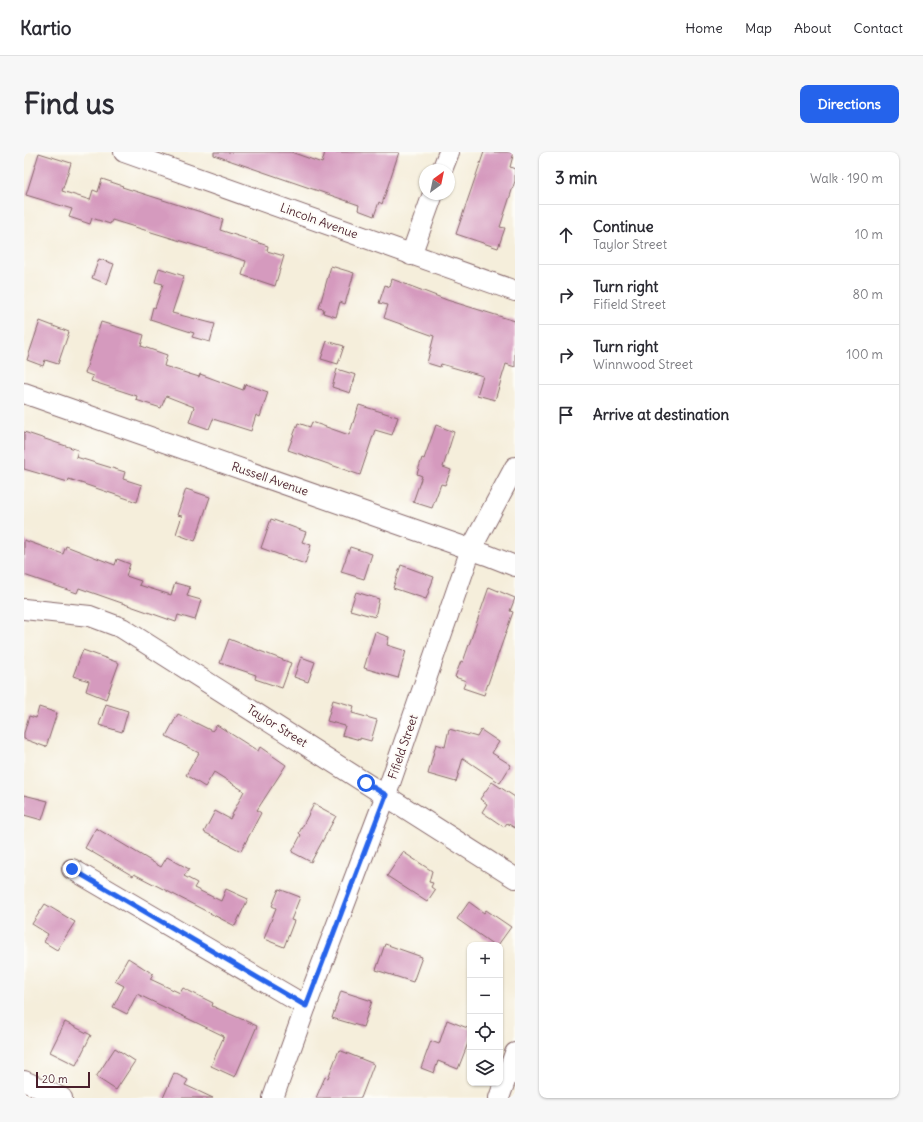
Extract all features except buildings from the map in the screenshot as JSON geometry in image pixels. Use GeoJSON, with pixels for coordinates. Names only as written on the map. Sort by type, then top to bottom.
{"type":"FeatureCollection","features":[{"type":"Feature","properties":{"kind":"street","name":"Lincoln Avenue"},"geometry":{"type":"LineString","coordinates":[[124,152],[515,291]]}},
{"type":"Feature","properties":{"kind":"street"},"geometry":{"type":"LineString","coordinates":[[444,164],[449,152]]}},
{"type":"Feature","properties":{"kind":"street"},"geometry":{"type":"LineString","coordinates":[[411,255],[432,200]]}},
{"type":"Feature","properties":{"kind":"street","name":"Russell Avenue"},"geometry":{"type":"LineString","coordinates":[[24,393],[471,549],[515,566]]}},
{"type":"Feature","properties":{"kind":"street","name":"Fifield Street"},"geometry":{"type":"LineString","coordinates":[[273,1098],[306,1006],[386,795],[471,549],[515,467]]}},
{"type":"Feature","properties":{"kind":"street","name":"Taylor Street"},"geometry":{"type":"LineString","coordinates":[[24,609],[90,616],[122,628],[515,878]]}},
{"type":"Feature","properties":{"kind":"street"},"geometry":{"type":"LineString","coordinates":[[72,869],[306,1006]]}},
{"type":"Feature","properties":{"kind":"street"},"geometry":{"type":"LineString","coordinates":[[505,1095],[515,1053]]}},
{"type":"Feature","properties":{"kind":"street"},"geometry":{"type":"LineString","coordinates":[[24,1081],[62,1098]]}},
{"type":"Feature","properties":{"kind":"route"},"geometry":{"type":"LineString","coordinates":[[72,869],[306,1006],[386,795],[366,783]]}}]}
